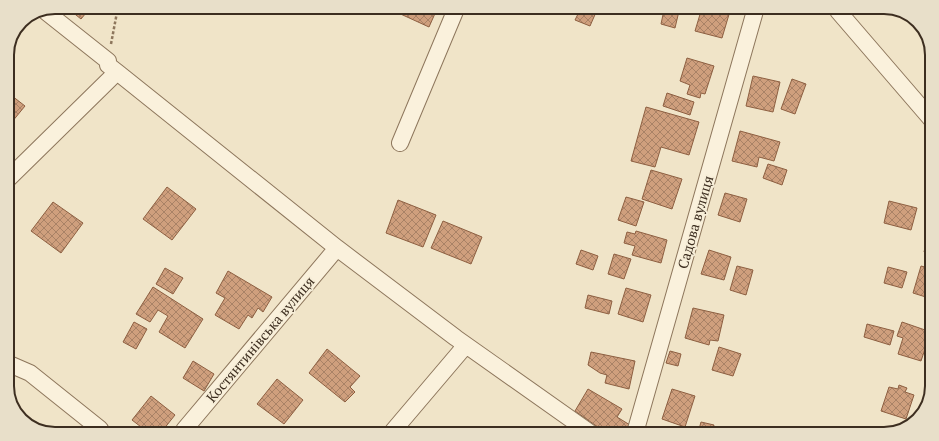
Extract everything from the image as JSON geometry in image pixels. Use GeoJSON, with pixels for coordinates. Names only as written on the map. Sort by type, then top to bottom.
{"type":"FeatureCollection","features":[{"type":"Feature","properties":{"kind":"street"},"geometry":{"type":"LineString","coordinates":[[400,143],[454,14]]}},
{"type":"Feature","properties":{"kind":"street","name":"Садова вулиця"},"geometry":{"type":"LineString","coordinates":[[637,427],[754,14]]}},
{"type":"Feature","properties":{"kind":"street"},"geometry":{"type":"LineString","coordinates":[[840,14],[925,112]]}},
{"type":"Feature","properties":{"kind":"street"},"geometry":{"type":"LineString","coordinates":[[49,15],[337,248],[466,345],[582,427]]}},
{"type":"Feature","properties":{"kind":"street"},"geometry":{"type":"LineString","coordinates":[[14,172],[112,66]]}},
{"type":"Feature","properties":{"kind":"street","name":"Костянтинівська вулиця"},"geometry":{"type":"LineString","coordinates":[[187,427],[337,248]]}},
{"type":"Feature","properties":{"kind":"street"},"geometry":{"type":"LineString","coordinates":[[396,427],[466,345]]}},
{"type":"Feature","properties":{"kind":"street"},"geometry":{"type":"LineString","coordinates":[[14,366],[30,373],[96,427]]}},
{"type":"Feature","properties":{"kind":"path"},"geometry":{"type":"LineString","coordinates":[[112,66],[117,14]]}},
{"type":"Feature","properties":{"kind":"building"},"geometry":{"type":"Polygon","coordinates":[[[75,14],[85,14],[81,19],[75,14]]]}},
{"type":"Feature","properties":{"kind":"building"},"geometry":{"type":"Polygon","coordinates":[[[401,14],[435,14],[429,27],[401,14]]]}},
{"type":"Feature","properties":{"kind":"building"},"geometry":{"type":"Polygon","coordinates":[[[578,14],[595,14],[590,26],[575,20],[578,14]]]}},
{"type":"Feature","properties":{"kind":"building"},"geometry":{"type":"Polygon","coordinates":[[[663,14],[678,14],[675,28],[661,24],[663,14]]]}},
{"type":"Feature","properties":{"kind":"building"},"geometry":{"type":"Polygon","coordinates":[[[700,14],[729,14],[722,38],[695,31],[700,14]]]}},
{"type":"Feature","properties":{"kind":"building"},"geometry":{"type":"Polygon","coordinates":[[[687,58],[714,66],[705,94],[701,93],[700,98],[687,94],[690,85],[680,81],[687,58]]]}},
{"type":"Feature","properties":{"kind":"building"},"geometry":{"type":"Polygon","coordinates":[[[753,76],[780,82],[773,112],[746,106],[753,76]]]}},
{"type":"Feature","properties":{"kind":"building"},"geometry":{"type":"Polygon","coordinates":[[[792,79],[806,84],[795,114],[781,109],[792,79]]]}},
{"type":"Feature","properties":{"kind":"building"},"geometry":{"type":"Polygon","coordinates":[[[667,93],[694,102],[690,115],[663,106],[667,93]]]}},
{"type":"Feature","properties":{"kind":"building"},"geometry":{"type":"Polygon","coordinates":[[[14,97],[25,106],[14,119],[14,97]]]}},
{"type":"Feature","properties":{"kind":"building"},"geometry":{"type":"Polygon","coordinates":[[[646,107],[699,122],[689,155],[661,147],[655,167],[631,161],[646,107]]]}},
{"type":"Feature","properties":{"kind":"building"},"geometry":{"type":"Polygon","coordinates":[[[740,131],[780,142],[774,161],[759,157],[757,167],[732,161],[740,131]]]}},
{"type":"Feature","properties":{"kind":"building"},"geometry":{"type":"Polygon","coordinates":[[[768,164],[787,170],[782,185],[763,178],[768,164]]]}},
{"type":"Feature","properties":{"kind":"building"},"geometry":{"type":"Polygon","coordinates":[[[651,170],[682,179],[672,209],[642,199],[651,170]]]}},
{"type":"Feature","properties":{"kind":"building"},"geometry":{"type":"Polygon","coordinates":[[[167,187],[196,209],[172,240],[143,219],[167,187]]]}},
{"type":"Feature","properties":{"kind":"building"},"geometry":{"type":"Polygon","coordinates":[[[725,193],[747,199],[740,222],[718,215],[725,193]]]}},
{"type":"Feature","properties":{"kind":"building"},"geometry":{"type":"Polygon","coordinates":[[[626,197],[644,202],[636,226],[618,220],[626,197]]]}},
{"type":"Feature","properties":{"kind":"building"},"geometry":{"type":"Polygon","coordinates":[[[398,200],[436,215],[423,247],[386,233],[398,200]]]}},
{"type":"Feature","properties":{"kind":"building"},"geometry":{"type":"Polygon","coordinates":[[[889,201],[917,208],[911,230],[884,223],[889,201]]]}},
{"type":"Feature","properties":{"kind":"building"},"geometry":{"type":"Polygon","coordinates":[[[53,202],[83,223],[61,253],[31,231],[53,202]]]}},
{"type":"Feature","properties":{"kind":"building"},"geometry":{"type":"Polygon","coordinates":[[[443,221],[482,237],[471,264],[431,248],[443,221]]]}},
{"type":"Feature","properties":{"kind":"building"},"geometry":{"type":"Polygon","coordinates":[[[636,231],[667,240],[661,263],[632,255],[635,246],[624,243],[627,232],[635,234],[636,231]]]}},
{"type":"Feature","properties":{"kind":"building"},"geometry":{"type":"Polygon","coordinates":[[[581,250],[598,256],[593,270],[576,264],[581,250]]]}},
{"type":"Feature","properties":{"kind":"building"},"geometry":{"type":"Polygon","coordinates":[[[709,250],[731,257],[724,280],[701,274],[709,250]]]}},
{"type":"Feature","properties":{"kind":"building"},"geometry":{"type":"Polygon","coordinates":[[[614,254],[631,259],[624,279],[608,274],[614,254]]]}},
{"type":"Feature","properties":{"kind":"building"},"geometry":{"type":"Polygon","coordinates":[[[737,266],[753,270],[746,295],[730,290],[737,266]]]}},
{"type":"Feature","properties":{"kind":"building"},"geometry":{"type":"Polygon","coordinates":[[[921,266],[925,267],[925,297],[913,293],[921,266]]]}},
{"type":"Feature","properties":{"kind":"building"},"geometry":{"type":"Polygon","coordinates":[[[888,267],[907,272],[902,288],[884,283],[888,267]]]}},
{"type":"Feature","properties":{"kind":"building"},"geometry":{"type":"Polygon","coordinates":[[[165,268],[183,278],[173,294],[156,284],[165,268]]]}},
{"type":"Feature","properties":{"kind":"building"},"geometry":{"type":"Polygon","coordinates":[[[228,271],[272,297],[263,312],[258,308],[252,318],[248,315],[239,329],[215,315],[225,298],[216,293],[228,271]]]}},
{"type":"Feature","properties":{"kind":"building"},"geometry":{"type":"Polygon","coordinates":[[[153,287],[203,319],[185,348],[159,332],[168,316],[158,310],[150,322],[136,314],[153,287]]]}},
{"type":"Feature","properties":{"kind":"building"},"geometry":{"type":"Polygon","coordinates":[[[626,288],[651,295],[643,322],[618,314],[626,288]]]}},
{"type":"Feature","properties":{"kind":"building"},"geometry":{"type":"Polygon","coordinates":[[[588,295],[612,301],[609,314],[585,308],[588,295]]]}},
{"type":"Feature","properties":{"kind":"building"},"geometry":{"type":"Polygon","coordinates":[[[693,308],[724,315],[718,341],[710,340],[709,345],[685,338],[693,308]]]}},
{"type":"Feature","properties":{"kind":"building"},"geometry":{"type":"Polygon","coordinates":[[[134,322],[147,329],[136,349],[123,342],[134,322]]]}},
{"type":"Feature","properties":{"kind":"building"},"geometry":{"type":"Polygon","coordinates":[[[902,322],[925,330],[925,349],[921,361],[898,354],[903,338],[897,336],[902,322]]]}},
{"type":"Feature","properties":{"kind":"building"},"geometry":{"type":"Polygon","coordinates":[[[867,324],[894,331],[890,345],[864,337],[867,324]]]}},
{"type":"Feature","properties":{"kind":"building"},"geometry":{"type":"Polygon","coordinates":[[[719,347],[741,354],[733,376],[712,370],[719,347]]]}},
{"type":"Feature","properties":{"kind":"building"},"geometry":{"type":"Polygon","coordinates":[[[327,349],[360,376],[350,387],[355,392],[345,402],[309,373],[327,349]]]}},
{"type":"Feature","properties":{"kind":"building"},"geometry":{"type":"Polygon","coordinates":[[[670,351],[681,354],[678,366],[666,363],[670,351]]]}},
{"type":"Feature","properties":{"kind":"building"},"geometry":{"type":"Polygon","coordinates":[[[591,352],[635,361],[629,389],[605,383],[607,375],[600,373],[588,365],[591,352]]]}},
{"type":"Feature","properties":{"kind":"building"},"geometry":{"type":"Polygon","coordinates":[[[193,361],[214,374],[204,391],[183,378],[193,361]]]}},
{"type":"Feature","properties":{"kind":"building"},"geometry":{"type":"Polygon","coordinates":[[[277,379],[303,400],[284,424],[257,404],[277,379]]]}},
{"type":"Feature","properties":{"kind":"building"},"geometry":{"type":"Polygon","coordinates":[[[899,385],[907,388],[905,392],[914,395],[906,419],[881,411],[889,387],[898,389],[899,385]]]}},
{"type":"Feature","properties":{"kind":"building"},"geometry":{"type":"Polygon","coordinates":[[[588,389],[622,409],[617,417],[630,425],[629,427],[598,427],[575,411],[588,389]]]}},
{"type":"Feature","properties":{"kind":"building"},"geometry":{"type":"Polygon","coordinates":[[[672,389],[695,396],[685,427],[662,419],[672,389]]]}},
{"type":"Feature","properties":{"kind":"building"},"geometry":{"type":"Polygon","coordinates":[[[151,396],[175,415],[165,427],[141,427],[132,420],[151,396]]]}},
{"type":"Feature","properties":{"kind":"building"},"geometry":{"type":"Polygon","coordinates":[[[701,422],[714,425],[714,427],[700,427],[701,422]]]}}]}
